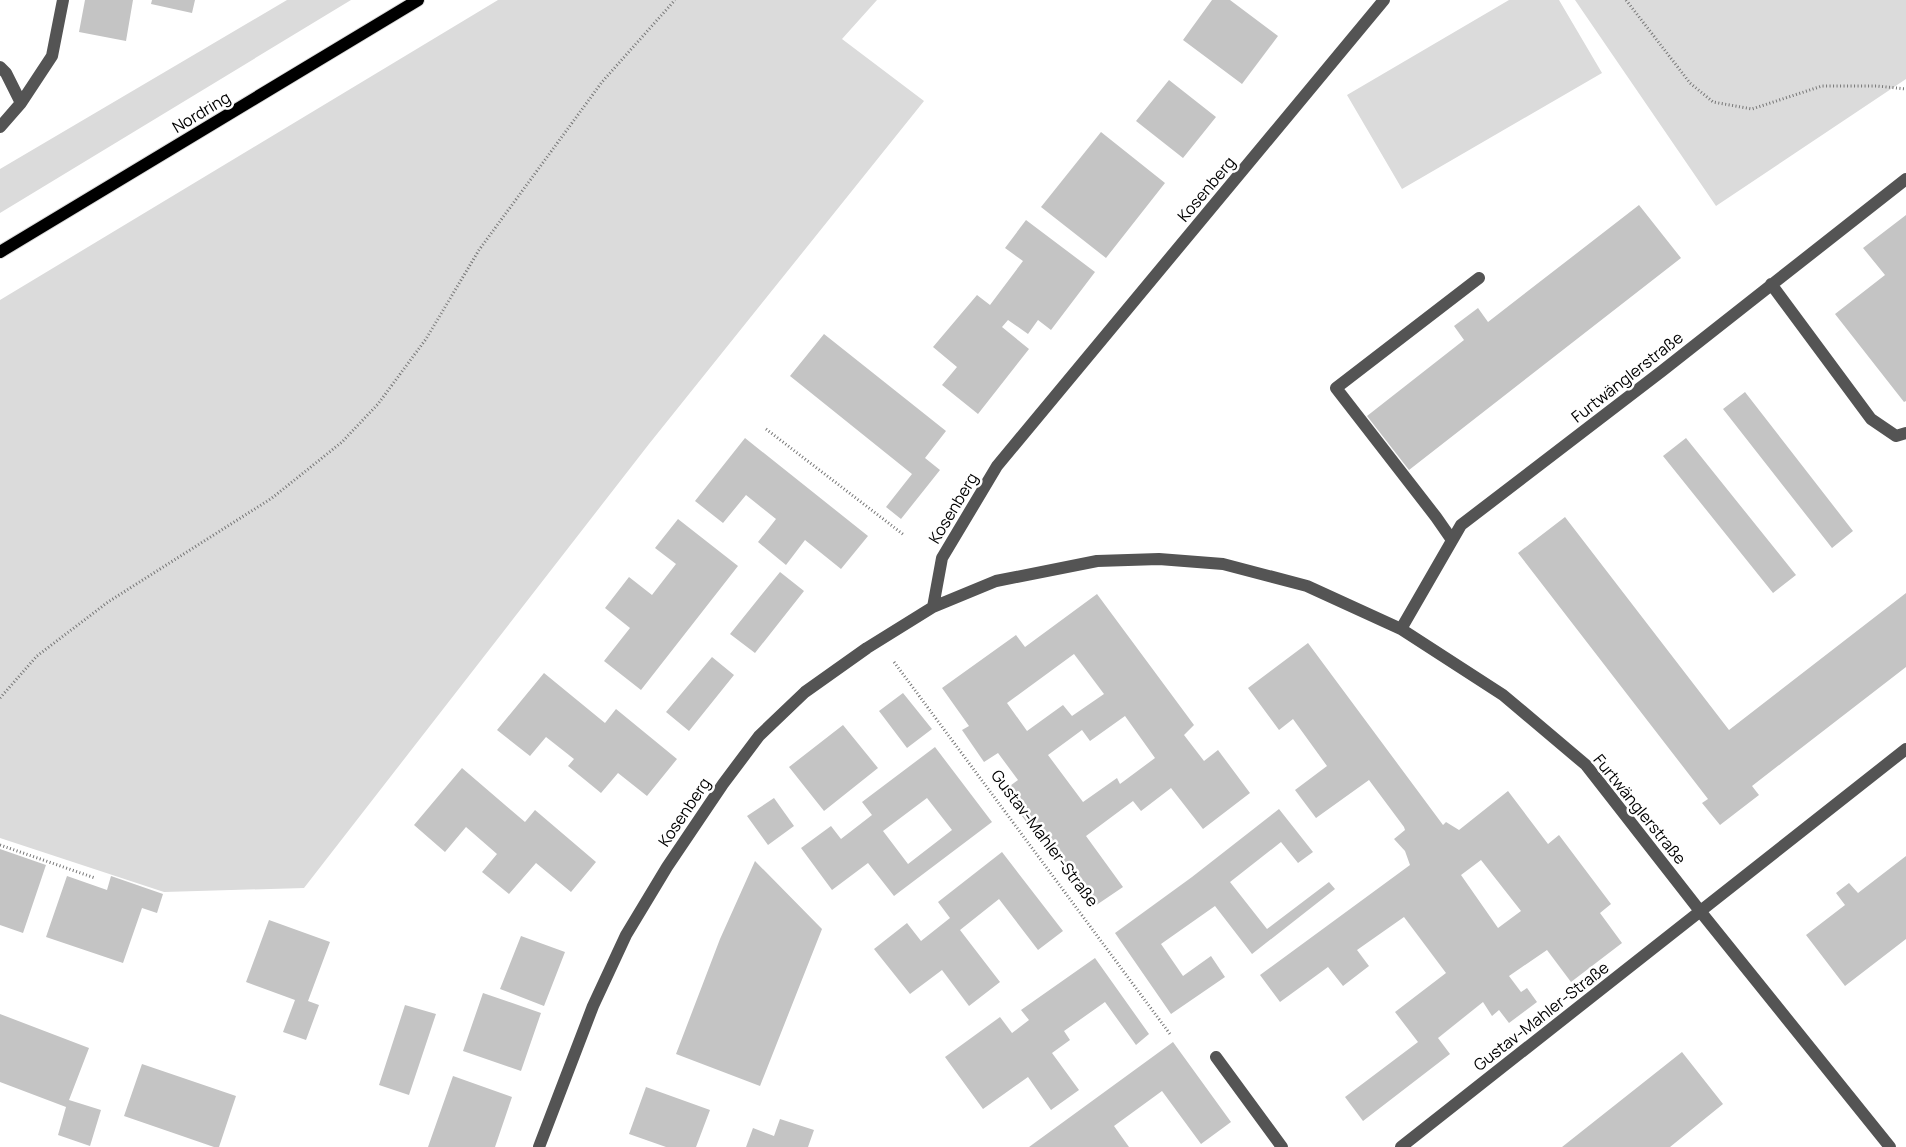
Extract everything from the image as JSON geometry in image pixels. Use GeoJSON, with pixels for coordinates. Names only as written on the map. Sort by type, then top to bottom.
{"type":"FeatureCollection","features":[{"type":"Feature","properties":{"kind":"main road","name":"Nordring"},"geometry":{"type":"LineString","coordinates":[[0,252],[418,0]]}},
{"type":"Feature","properties":{"kind":"street"},"geometry":{"type":"LineString","coordinates":[[0,127],[21,102],[52,56],[63,0]]}},
{"type":"Feature","properties":{"kind":"street","name":"Kosenberg"},"geometry":{"type":"LineString","coordinates":[[539,1147],[593,1006],[626,935],[667,866],[722,784],[759,736],[805,692],[866,648],[933,607],[942,558],[997,466],[1384,0]]}},
{"type":"Feature","properties":{"kind":"street"},"geometry":{"type":"LineString","coordinates":[[0,67],[6,73],[21,102]]}},
{"type":"Feature","properties":{"kind":"street","name":"Furtwänglerstraße"},"geometry":{"type":"LineString","coordinates":[[1401,629],[1461,525],[1662,371],[1906,179]]}},
{"type":"Feature","properties":{"kind":"street"},"geometry":{"type":"LineString","coordinates":[[1452,540],[1336,388],[1479,278]]}},
{"type":"Feature","properties":{"kind":"street"},"geometry":{"type":"LineString","coordinates":[[1771,284],[1871,420],[1896,436],[1906,433]]}},
{"type":"Feature","properties":{"kind":"street","name":"Furtwänglerstraße"},"geometry":{"type":"LineString","coordinates":[[933,607],[996,581],[1097,561],[1159,559],[1223,564],[1300,584],[1401,629],[1504,695],[1586,765],[1700,911],[1890,1147]]}},
{"type":"Feature","properties":{"kind":"street"},"geometry":{"type":"LineString","coordinates":[[1700,911],[1906,749]]}},
{"type":"Feature","properties":{"kind":"street","name":"Gustav-Mahler-Straße"},"geometry":{"type":"LineString","coordinates":[[1401,1147],[1700,911]]}},
{"type":"Feature","properties":{"kind":"street"},"geometry":{"type":"LineString","coordinates":[[1216,1056],[1282,1147]]}},
{"type":"Feature","properties":{"kind":"path"},"geometry":{"type":"LineString","coordinates":[[0,698],[37,656],[108,602],[272,498],[342,442],[378,404],[426,339],[479,250],[602,82],[675,0]]}},
{"type":"Feature","properties":{"kind":"path"},"geometry":{"type":"LineString","coordinates":[[1626,0],[1690,82],[1713,102],[1752,109],[1822,86],[1877,86],[1906,89]]}},
{"type":"Feature","properties":{"kind":"path"},"geometry":{"type":"LineString","coordinates":[[766,429],[904,535]]}},
{"type":"Feature","properties":{"kind":"path","name":"Gustav-Mahler-Straße"},"geometry":{"type":"LineString","coordinates":[[894,662],[1170,1034]]}},
{"type":"Feature","properties":{"kind":"path"},"geometry":{"type":"LineString","coordinates":[[0,845],[95,878]]}},
{"type":"Feature","properties":{"kind":"shaded area"},"geometry":{"type":"Polygon","coordinates":[[[287,0],[351,0],[0,213],[0,169],[287,0]]]}},
{"type":"Feature","properties":{"kind":"shaded area"},"geometry":{"type":"Polygon","coordinates":[[[498,0],[877,0],[842,39],[924,101],[649,444],[304,888],[164,892],[0,838],[0,300],[498,0]]]}},
{"type":"Feature","properties":{"kind":"shaded area"},"geometry":{"type":"Polygon","coordinates":[[[1509,0],[1559,0],[1602,73],[1402,189],[1347,95],[1509,0]]]}},
{"type":"Feature","properties":{"kind":"shaded area"},"geometry":{"type":"Polygon","coordinates":[[[1575,0],[1906,0],[1906,79],[1716,206],[1575,0]]]}},
{"type":"Feature","properties":{"kind":"building"},"geometry":{"type":"Polygon","coordinates":[[[85,0],[133,0],[126,41],[79,32],[85,0]]]}},
{"type":"Feature","properties":{"kind":"building"},"geometry":{"type":"Polygon","coordinates":[[[152,0],[195,0],[192,13],[151,4],[152,0]]]}},
{"type":"Feature","properties":{"kind":"building"},"geometry":{"type":"Polygon","coordinates":[[[1212,0],[1230,0],[1278,36],[1242,84],[1183,40],[1212,0]]]}},
{"type":"Feature","properties":{"kind":"building"},"geometry":{"type":"Polygon","coordinates":[[[1169,80],[1216,117],[1183,158],[1136,121],[1169,80]]]}},
{"type":"Feature","properties":{"kind":"building"},"geometry":{"type":"Polygon","coordinates":[[[1101,132],[1165,183],[1106,258],[1041,207],[1101,132]]]}},
{"type":"Feature","properties":{"kind":"building"},"geometry":{"type":"Polygon","coordinates":[[[1639,205],[1681,258],[1409,470],[1367,416],[1464,340],[1454,326],[1478,308],[1488,322],[1639,205]]]}},
{"type":"Feature","properties":{"kind":"building"},"geometry":{"type":"Polygon","coordinates":[[[1906,215],[1906,401],[1904,402],[1835,314],[1885,275],[1863,248],[1906,215]]]}},
{"type":"Feature","properties":{"kind":"building"},"geometry":{"type":"Polygon","coordinates":[[[1026,220],[1095,272],[1051,330],[1038,320],[1028,334],[1008,320],[1002,327],[1029,349],[978,414],[942,385],[957,367],[933,347],[977,295],[990,305],[1023,261],[1005,248],[1026,220]]]}},
{"type":"Feature","properties":{"kind":"building"},"geometry":{"type":"Polygon","coordinates":[[[824,334],[946,431],[925,458],[940,470],[901,519],[886,507],[912,474],[790,376],[824,334]]]}},
{"type":"Feature","properties":{"kind":"building"},"geometry":{"type":"Polygon","coordinates":[[[1745,392],[1853,531],[1832,548],[1723,409],[1745,392]]]}},
{"type":"Feature","properties":{"kind":"building"},"geometry":{"type":"Polygon","coordinates":[[[745,438],[868,536],[841,569],[805,540],[786,565],[758,542],[776,519],[746,495],[723,523],[695,501],[745,438]]]}},
{"type":"Feature","properties":{"kind":"building"},"geometry":{"type":"Polygon","coordinates":[[[1686,438],[1796,575],[1773,593],[1663,456],[1686,438]]]}},
{"type":"Feature","properties":{"kind":"building"},"geometry":{"type":"Polygon","coordinates":[[[1565,517],[1729,730],[1906,593],[1906,667],[1752,786],[1759,795],[1720,825],[1702,803],[1708,799],[1518,553],[1565,517]]]}},
{"type":"Feature","properties":{"kind":"building"},"geometry":{"type":"Polygon","coordinates":[[[678,519],[738,566],[641,690],[604,661],[630,628],[605,608],[629,577],[652,595],[676,564],[655,548],[678,519]]]}},
{"type":"Feature","properties":{"kind":"building"},"geometry":{"type":"Polygon","coordinates":[[[780,572],[804,591],[755,653],[730,634],[780,572]]]}},
{"type":"Feature","properties":{"kind":"building"},"geometry":{"type":"Polygon","coordinates":[[[1097,594],[1194,725],[1184,735],[1204,761],[1218,750],[1250,793],[1203,829],[1171,788],[1141,811],[1133,801],[1086,836],[1123,887],[1092,908],[1039,834],[1037,836],[1003,791],[1018,780],[998,753],[984,762],[962,730],[969,726],[942,688],[1016,635],[1025,647],[1097,594]],[[1074,654],[1007,703],[1027,731],[1063,705],[1072,716],[1104,694],[1074,654]],[[1125,716],[1090,741],[1082,730],[1048,755],[1083,802],[1117,778],[1120,784],[1155,758],[1125,716]]]}},
{"type":"Feature","properties":{"kind":"building"},"geometry":{"type":"Polygon","coordinates":[[[1308,643],[1443,825],[1446,822],[1459,830],[1508,791],[1548,844],[1559,835],[1611,904],[1600,913],[1622,943],[1571,982],[1547,950],[1509,976],[1521,992],[1527,988],[1537,1002],[1509,1023],[1499,1010],[1492,1016],[1483,1002],[1438,1038],[1450,1054],[1363,1121],[1345,1097],[1418,1042],[1395,1012],[1446,973],[1404,917],[1357,950],[1369,966],[1343,986],[1328,967],[1280,1002],[1260,975],[1410,865],[1405,851],[1394,839],[1405,830],[1404,827],[1369,780],[1316,818],[1295,790],[1327,766],[1293,719],[1279,730],[1248,688],[1308,643]],[[1481,860],[1461,875],[1498,928],[1521,911],[1481,860]]]}},
{"type":"Feature","properties":{"kind":"building"},"geometry":{"type":"Polygon","coordinates":[[[712,657],[734,675],[689,731],[666,712],[712,657]]]}},
{"type":"Feature","properties":{"kind":"building"},"geometry":{"type":"Polygon","coordinates":[[[544,673],[605,723],[616,709],[677,759],[647,796],[618,773],[601,793],[568,766],[574,759],[546,737],[530,756],[497,730],[544,673]]]}},
{"type":"Feature","properties":{"kind":"building"},"geometry":{"type":"Polygon","coordinates":[[[903,693],[932,729],[907,748],[879,711],[903,693]]]}},
{"type":"Feature","properties":{"kind":"building"},"geometry":{"type":"Polygon","coordinates":[[[843,725],[878,768],[824,811],[789,767],[843,725]]]}},
{"type":"Feature","properties":{"kind":"building"},"geometry":{"type":"Polygon","coordinates":[[[935,747],[992,822],[894,896],[868,863],[832,890],[801,848],[831,826],[841,839],[872,815],[862,802],[935,747]],[[927,798],[883,831],[908,864],[952,830],[927,798]]]}},
{"type":"Feature","properties":{"kind":"building"},"geometry":{"type":"Polygon","coordinates":[[[462,768],[525,822],[535,810],[596,862],[571,892],[536,863],[509,894],[482,872],[497,854],[466,827],[445,852],[414,825],[462,768]]]}},
{"type":"Feature","properties":{"kind":"building"},"geometry":{"type":"Polygon","coordinates":[[[774,798],[794,826],[768,845],[747,816],[774,798]]]}},
{"type":"Feature","properties":{"kind":"building"},"geometry":{"type":"Polygon","coordinates":[[[1279,809],[1313,852],[1298,863],[1281,842],[1230,882],[1267,929],[1329,882],[1335,889],[1252,954],[1215,906],[1161,944],[1183,976],[1211,956],[1225,977],[1171,1014],[1115,933],[1192,877],[1279,809]]]}},
{"type":"Feature","properties":{"kind":"building"},"geometry":{"type":"Polygon","coordinates":[[[0,849],[46,865],[23,933],[0,925],[0,849]]]}},
{"type":"Feature","properties":{"kind":"building"},"geometry":{"type":"Polygon","coordinates":[[[1002,852],[1063,931],[1038,950],[999,899],[960,930],[1000,982],[969,1006],[942,970],[910,994],[874,949],[907,923],[921,941],[950,918],[938,902],[1002,852]]]}},
{"type":"Feature","properties":{"kind":"building"},"geometry":{"type":"Polygon","coordinates":[[[1906,856],[1906,939],[1845,986],[1806,935],[1845,905],[1836,893],[1849,883],[1858,893],[1906,856]]]}},
{"type":"Feature","properties":{"kind":"building"},"geometry":{"type":"Polygon","coordinates":[[[755,861],[822,929],[760,1086],[676,1054],[720,939],[755,861]]]}},
{"type":"Feature","properties":{"kind":"building"},"geometry":{"type":"Polygon","coordinates":[[[67,876],[107,890],[111,876],[163,894],[157,913],[142,908],[123,963],[46,937],[67,876]]]}},
{"type":"Feature","properties":{"kind":"building"},"geometry":{"type":"Polygon","coordinates":[[[269,920],[330,942],[308,1001],[319,1005],[306,1040],[283,1032],[295,1000],[246,982],[269,920]]]}},
{"type":"Feature","properties":{"kind":"building"},"geometry":{"type":"Polygon","coordinates":[[[521,936],[565,952],[544,1006],[500,989],[521,936]]]}},
{"type":"Feature","properties":{"kind":"building"},"geometry":{"type":"Polygon","coordinates":[[[1095,958],[1149,1034],[1136,1045],[1105,1002],[1064,1031],[1070,1040],[1052,1053],[1079,1090],[1051,1110],[1028,1077],[983,1109],[945,1057],[1000,1017],[1012,1033],[1029,1020],[1021,1010],[1095,958]]]}},
{"type":"Feature","properties":{"kind":"building"},"geometry":{"type":"Polygon","coordinates":[[[483,993],[541,1013],[521,1071],[463,1051],[483,993]]]}},
{"type":"Feature","properties":{"kind":"building"},"geometry":{"type":"Polygon","coordinates":[[[405,1005],[436,1014],[409,1095],[379,1085],[405,1005]]]}},
{"type":"Feature","properties":{"kind":"building"},"geometry":{"type":"Polygon","coordinates":[[[0,1014],[89,1048],[69,1100],[101,1110],[90,1146],[58,1135],[66,1107],[0,1082],[0,1014]]]}},
{"type":"Feature","properties":{"kind":"building"},"geometry":{"type":"Polygon","coordinates":[[[1173,1042],[1231,1122],[1201,1144],[1162,1091],[1114,1126],[1129,1147],[1029,1147],[1173,1042]]]}},
{"type":"Feature","properties":{"kind":"building"},"geometry":{"type":"Polygon","coordinates":[[[1682,1052],[1723,1104],[1670,1147],[1562,1147],[1682,1052]]]}},
{"type":"Feature","properties":{"kind":"building"},"geometry":{"type":"Polygon","coordinates":[[[142,1064],[236,1096],[219,1147],[214,1147],[124,1116],[142,1064]]]}},
{"type":"Feature","properties":{"kind":"building"},"geometry":{"type":"Polygon","coordinates":[[[453,1076],[512,1097],[495,1147],[428,1147],[453,1076]]]}},
{"type":"Feature","properties":{"kind":"building"},"geometry":{"type":"Polygon","coordinates":[[[646,1087],[710,1110],[696,1147],[666,1147],[629,1134],[646,1087]]]}},
{"type":"Feature","properties":{"kind":"building"},"geometry":{"type":"Polygon","coordinates":[[[780,1119],[814,1130],[808,1147],[746,1147],[753,1128],[774,1136],[780,1119]]]}}]}
